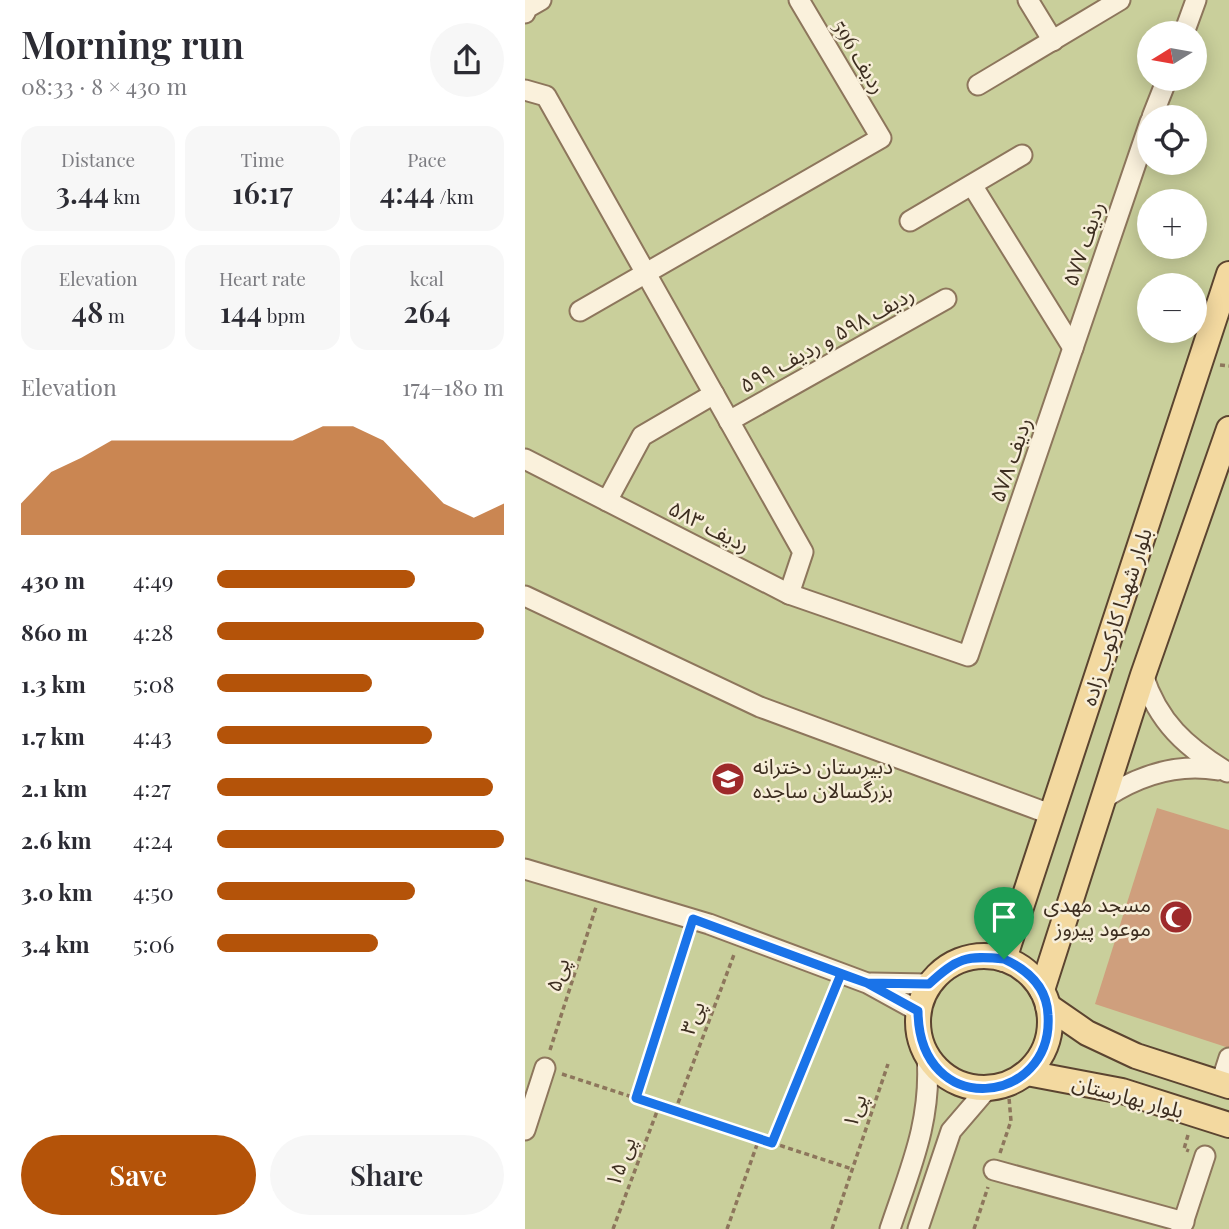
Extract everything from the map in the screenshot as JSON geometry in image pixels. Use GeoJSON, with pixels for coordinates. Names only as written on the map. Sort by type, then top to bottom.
{"type":"FeatureCollection","features":[{"type":"Feature","properties":{"kind":"main road","name":"بلوار شهدا کارکوب زاده"},"geometry":{"type":"LineString","coordinates":[[1004,959],[1229,274]]}},
{"type":"Feature","properties":{"kind":"main road","name":"بلوار شهدا کارکوب زاده"},"geometry":{"type":"LineString","coordinates":[[1045,998],[1143,675],[1229,429]]}},
{"type":"Feature","properties":{"kind":"main road"},"geometry":{"type":"LineString","coordinates":[[976,956],[1004,959],[1019,966],[1045,998],[1049,1030],[1042,1054],[1027,1073],[1008,1084],[987,1088],[969,1087],[953,1081],[938,1070],[927,1056],[919,1034],[918,1011],[929,984],[950,965],[976,956]]}},
{"type":"Feature","properties":{"kind":"main road","name":"بلوار بهارستان"},"geometry":{"type":"LineString","coordinates":[[1045,998],[1087,1033],[1136,1056],[1225,1085]]}},
{"type":"Feature","properties":{"kind":"main road","name":"بلوار بهارستان"},"geometry":{"type":"LineString","coordinates":[[1027,1073],[1122,1091],[1229,1125]]}},
{"type":"Feature","properties":{"kind":"street","name":"ردیف 596"},"geometry":{"type":"LineString","coordinates":[[646,273],[881,138],[799,0]]}},
{"type":"Feature","properties":{"kind":"street"},"geometry":{"type":"LineString","coordinates":[[1028,0],[1053,41]]}},
{"type":"Feature","properties":{"kind":"street"},"geometry":{"type":"LineString","coordinates":[[978,86],[1120,0]]}},
{"type":"Feature","properties":{"kind":"street"},"geometry":{"type":"LineString","coordinates":[[1188,21],[1196,0]]}},
{"type":"Feature","properties":{"kind":"street"},"geometry":{"type":"LineString","coordinates":[[525,90],[546,96],[803,552],[789,594]]}},
{"type":"Feature","properties":{"kind":"street"},"geometry":{"type":"LineString","coordinates":[[910,221],[1022,155]]}},
{"type":"Feature","properties":{"kind":"street","name":"ردیف ۵۷۷"},"geometry":{"type":"LineString","coordinates":[[1062,380],[1137,160]]}},
{"type":"Feature","properties":{"kind":"street"},"geometry":{"type":"LineString","coordinates":[[972,185],[1073,348]]}},
{"type":"Feature","properties":{"kind":"street"},"geometry":{"type":"LineString","coordinates":[[580,312],[646,273]]}},
{"type":"Feature","properties":{"kind":"street","name":"ردیف ۵۹۸ و ردیف ۵۹۹"},"geometry":{"type":"LineString","coordinates":[[729,421],[946,299]]}},
{"type":"Feature","properties":{"kind":"street","name":"ردیف ۵۷۸"},"geometry":{"type":"LineString","coordinates":[[968,656],[1062,380]]}},
{"type":"Feature","properties":{"kind":"street"},"geometry":{"type":"LineString","coordinates":[[607,501],[642,436],[714,394]]}},
{"type":"Feature","properties":{"kind":"street","name":"ردیف ۵۸۳"},"geometry":{"type":"LineString","coordinates":[[525,459],[789,594],[968,656]]}},
{"type":"Feature","properties":{"kind":"street"},"geometry":{"type":"LineString","coordinates":[[525,596],[760,707],[1050,814]]}},
{"type":"Feature","properties":{"kind":"street"},"geometry":{"type":"LineString","coordinates":[[1143,675],[1155,707],[1174,734],[1199,756],[1228,772]]}},
{"type":"Feature","properties":{"kind":"street"},"geometry":{"type":"LineString","coordinates":[[1106,797],[1138,779],[1173,770],[1209,769],[1228,772]]}},
{"type":"Feature","properties":{"kind":"street"},"geometry":{"type":"LineString","coordinates":[[525,869],[693,919],[867,983],[918,1011]]}},
{"type":"Feature","properties":{"kind":"street"},"geometry":{"type":"LineString","coordinates":[[867,983],[929,984]]}},
{"type":"Feature","properties":{"kind":"street"},"geometry":{"type":"LineString","coordinates":[[890,1229],[925,1124],[929,1086],[927,1056]]}},
{"type":"Feature","properties":{"kind":"street"},"geometry":{"type":"LineString","coordinates":[[1225,1085],[1229,1058]]}},
{"type":"Feature","properties":{"kind":"street"},"geometry":{"type":"LineString","coordinates":[[525,1129],[545,1068]]}},
{"type":"Feature","properties":{"kind":"street"},"geometry":{"type":"LineString","coordinates":[[918,1229],[951,1131],[987,1088]]}},
{"type":"Feature","properties":{"kind":"street"},"geometry":{"type":"LineString","coordinates":[[994,1170],[1183,1225],[1205,1156]]}},
{"type":"Feature","properties":{"kind":"path","name":"پی۵"},"geometry":{"type":"LineString","coordinates":[[545,1068],[601,892]]}},
{"type":"Feature","properties":{"kind":"path"},"geometry":{"type":"LineString","coordinates":[[636,1098],[693,919]]}},
{"type":"Feature","properties":{"kind":"path","name":"پی۳"},"geometry":{"type":"LineString","coordinates":[[675,1111],[741,937]]}},
{"type":"Feature","properties":{"kind":"path"},"geometry":{"type":"LineString","coordinates":[[772,1143],[841,974]]}},
{"type":"Feature","properties":{"kind":"path","name":"پی۱"},"geometry":{"type":"LineString","coordinates":[[832,1229],[888,1064]]}},
{"type":"Feature","properties":{"kind":"path"},"geometry":{"type":"LineString","coordinates":[[545,1068],[852,1169]]}},
{"type":"Feature","properties":{"kind":"path","name":"پی ۱۵"},"geometry":{"type":"LineString","coordinates":[[613,1229],[659,1106]]}},
{"type":"Feature","properties":{"kind":"path"},"geometry":{"type":"LineString","coordinates":[[1194,1114],[1184,1149],[1205,1156]]}},
{"type":"Feature","properties":{"kind":"path"},"geometry":{"type":"LineString","coordinates":[[727,1229],[759,1138]]}},
{"type":"Feature","properties":{"kind":"green space"},"geometry":{"type":"Polygon","coordinates":[[[525,0],[1229,0],[1229,1229],[525,1229],[525,0]]]}},
{"type":"Feature","properties":{"kind":"building","name":"مسجد مهدی موعود پیروز"},"geometry":{"type":"Polygon","coordinates":[[[1157,808],[1229,830],[1229,1048],[1095,1004],[1157,808]]]}},
{"type":"Feature","properties":{"kind":"place","name":"دبیرستان دخترانه بزرگسالان ساجده"},"geometry":{"type":"Point","coordinates":[728,779]}},
{"type":"Feature","properties":{"kind":"place","name":"مسجد مهدی موعود پیروز"},"geometry":{"type":"Point","coordinates":[1176,917]}},
{"type":"Feature","properties":{"kind":"route"},"geometry":{"type":"LineString","coordinates":[[1004,959],[976,956],[950,965],[929,984],[867,983],[693,919],[636,1098],[772,1143],[841,974],[867,983],[918,1011],[919,1034],[927,1056],[938,1070],[953,1081],[969,1087],[987,1088],[1008,1084],[1027,1073],[1042,1054],[1049,1030],[1048,1006],[1042,990],[1032,976],[1004,959]]}}]}
